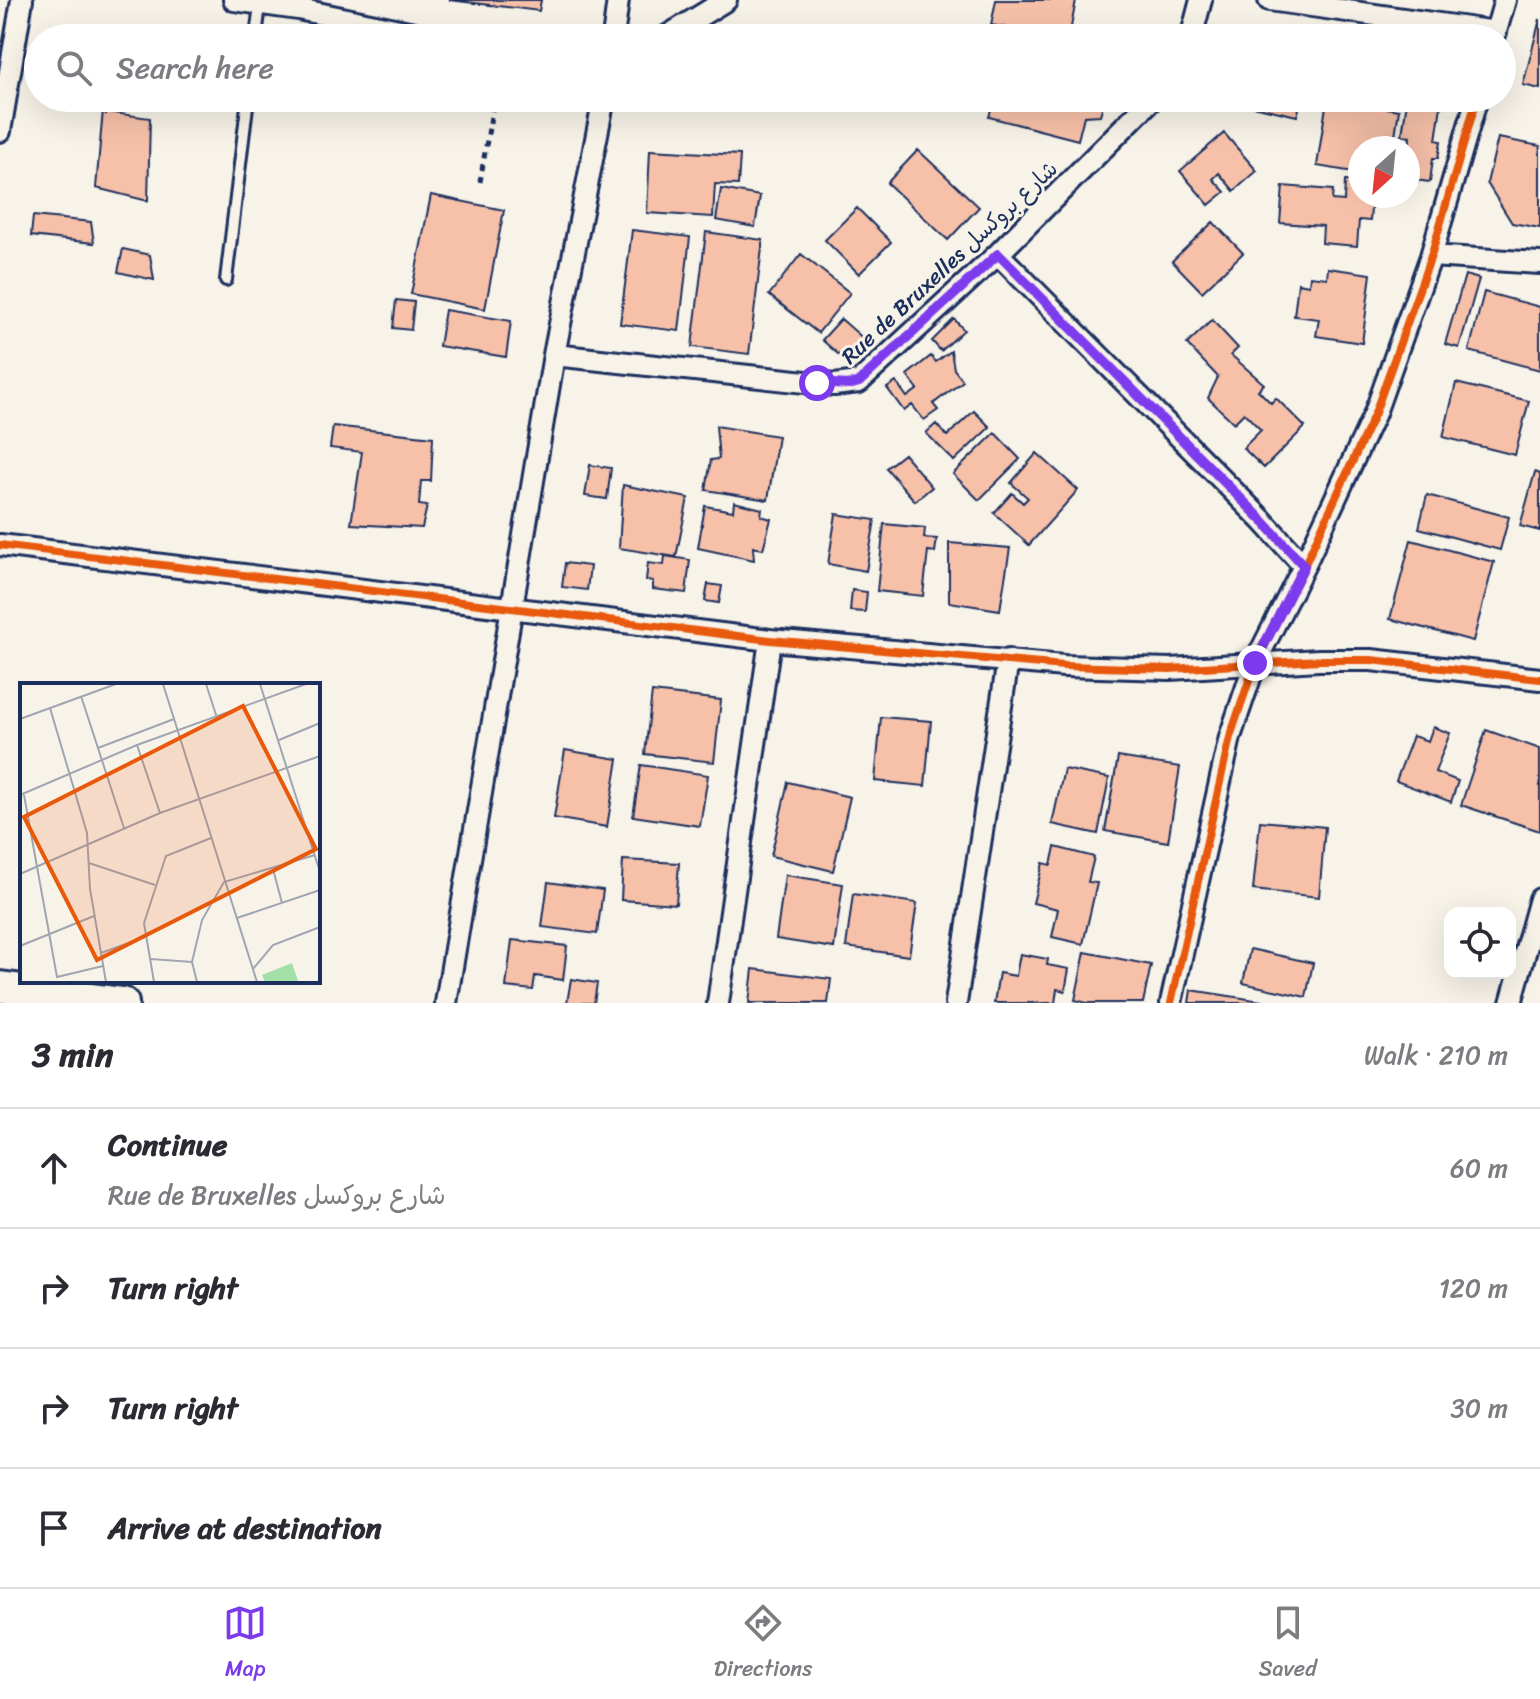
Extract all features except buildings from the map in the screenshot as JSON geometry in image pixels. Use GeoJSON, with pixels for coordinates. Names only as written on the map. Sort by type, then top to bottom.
{"type":"FeatureCollection","features":[{"type":"Feature","properties":{"kind":"street"},"geometry":{"type":"LineString","coordinates":[[0,131],[22,0]]}},
{"type":"Feature","properties":{"kind":"street"},"geometry":{"type":"LineString","coordinates":[[234,0],[299,5],[379,24]]}},
{"type":"Feature","properties":{"kind":"street"},"geometry":{"type":"LineString","coordinates":[[615,24],[618,0]]}},
{"type":"Feature","properties":{"kind":"street"},"geometry":{"type":"LineString","coordinates":[[687,24],[726,0]]}},
{"type":"Feature","properties":{"kind":"street"},"geometry":{"type":"LineString","coordinates":[[1195,24],[1201,0]]}},
{"type":"Feature","properties":{"kind":"street"},"geometry":{"type":"LineString","coordinates":[[1269,0],[1424,24]]}},
{"type":"Feature","properties":{"kind":"street"},"geometry":{"type":"LineString","coordinates":[[1498,24],[1505,0]]}},
{"type":"Feature","properties":{"kind":"street"},"geometry":{"type":"LineString","coordinates":[[446,1003],[554,355],[601,112]]}},
{"type":"Feature","properties":{"kind":"street","name":"Rue de Bruxelles شارع بروكسل"},"geometry":{"type":"LineString","coordinates":[[554,355],[849,385],[859,382],[998,254],[1139,112]]}},
{"type":"Feature","properties":{"kind":"street"},"geometry":{"type":"LineString","coordinates":[[1171,1003],[1230,737],[1255,663],[1375,413],[1431,256],[1473,112]]}},
{"type":"Feature","properties":{"kind":"street"},"geometry":{"type":"LineString","coordinates":[[998,254],[1304,566]]}},
{"type":"Feature","properties":{"kind":"street"},"geometry":{"type":"LineString","coordinates":[[1431,256],[1540,263]]}},
{"type":"Feature","properties":{"kind":"street"},"geometry":{"type":"LineString","coordinates":[[0,545],[770,640],[1064,666],[1170,669],[1371,660],[1540,679]]}},
{"type":"Feature","properties":{"kind":"street"},"geometry":{"type":"LineString","coordinates":[[718,1003],[770,640]]}},
{"type":"Feature","properties":{"kind":"street"},"geometry":{"type":"LineString","coordinates":[[956,1003],[1008,660]]}},
{"type":"Feature","properties":{"kind":"street"},"geometry":{"type":"LineString","coordinates":[[1511,1003],[1540,899]]}},
{"type":"Feature","properties":{"kind":"street"},"geometry":{"type":"LineString","coordinates":[[0,987],[123,1003]]}},
{"type":"Feature","properties":{"kind":"lane"},"geometry":{"type":"LineString","coordinates":[[258,24],[260,4]]}},
{"type":"Feature","properties":{"kind":"lane"},"geometry":{"type":"LineString","coordinates":[[226,280],[246,112]]}},
{"type":"Feature","properties":{"kind":"path"},"geometry":{"type":"LineString","coordinates":[[480,182],[492,112]]}},
{"type":"Feature","properties":{"kind":"cycle path"},"geometry":{"type":"LineString","coordinates":[[1171,1003],[1230,737],[1255,663],[1375,413],[1431,256],[1473,112]]}},
{"type":"Feature","properties":{"kind":"cycle path"},"geometry":{"type":"LineString","coordinates":[[0,545],[770,640],[1064,666],[1170,669],[1371,660],[1540,679]]}},
{"type":"Feature","properties":{"kind":"route"},"geometry":{"type":"LineString","coordinates":[[817,383],[849,385],[859,382],[998,254],[1304,566],[1255,663]]}}]}
